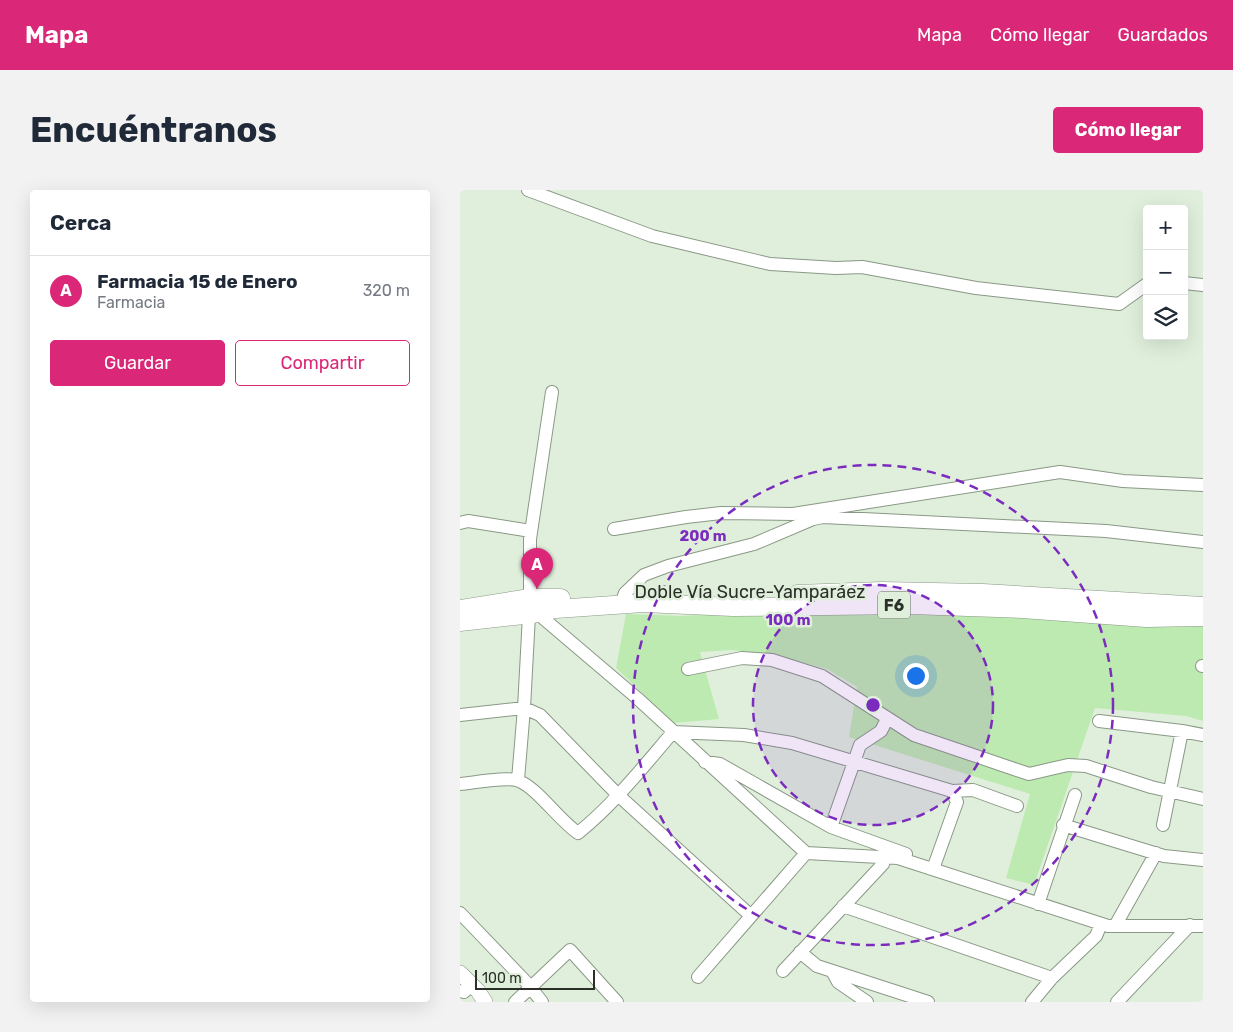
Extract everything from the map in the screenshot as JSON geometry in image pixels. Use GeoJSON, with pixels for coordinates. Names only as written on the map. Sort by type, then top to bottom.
{"type":"FeatureCollection","features":[{"type":"Feature","properties":{"kind":"highway","name":"Doble Vía Sucre-Yamparáez"},"geometry":{"type":"LineString","coordinates":[[460,609],[531,607],[623,598],[882,591],[932,591],[1203,606]]}},
{"type":"Feature","properties":{"kind":"highway","name":"Doble Vía Sucre-Yamparáez"},"geometry":{"type":"LineString","coordinates":[[623,598],[733,606],[911,604],[1022,609],[1146,618],[1203,617]]}},
{"type":"Feature","properties":{"kind":"highway","name":"Doble Vía Sucre-Yamparáez"},"geometry":{"type":"LineString","coordinates":[[460,622],[531,607]]}},
{"type":"Feature","properties":{"kind":"main road"},"geometry":{"type":"LineString","coordinates":[[460,973],[466,992],[484,1002]]}},
{"type":"Feature","properties":{"kind":"street"},"geometry":{"type":"LineString","coordinates":[[528,190],[652,236],[770,264],[836,268],[862,267],[976,288],[1119,304],[1143,287]]}},
{"type":"Feature","properties":{"kind":"street"},"geometry":{"type":"LineString","coordinates":[[1188,283],[1203,285]]}},
{"type":"Feature","properties":{"kind":"street"},"geometry":{"type":"LineString","coordinates":[[518,780],[531,607],[531,531],[552,392]]}},
{"type":"Feature","properties":{"kind":"street"},"geometry":{"type":"LineString","coordinates":[[623,598],[644,576],[668,566],[754,544],[814,514],[1060,472],[1123,482],[1203,485]]}},
{"type":"Feature","properties":{"kind":"street"},"geometry":{"type":"LineString","coordinates":[[614,529],[708,514],[814,514],[1106,531],[1203,542]]}},
{"type":"Feature","properties":{"kind":"street"},"geometry":{"type":"LineString","coordinates":[[460,523],[468,521],[531,531]]}},
{"type":"Feature","properties":{"kind":"street"},"geometry":{"type":"LineString","coordinates":[[531,607],[637,698],[705,762],[806,852],[818,855],[885,856],[898,858],[1101,924],[1115,926],[1203,926]]}},
{"type":"Feature","properties":{"kind":"street"},"geometry":{"type":"LineString","coordinates":[[688,669],[742,658],[772,660],[822,676],[914,735],[1029,774],[1068,765],[1086,766],[1203,799]]}},
{"type":"Feature","properties":{"kind":"street"},"geometry":{"type":"LineString","coordinates":[[460,715],[524,708],[540,715],[618,795],[750,915]]}},
{"type":"Feature","properties":{"kind":"street"},"geometry":{"type":"LineString","coordinates":[[831,826],[860,745],[881,731],[887,719]]}},
{"type":"Feature","properties":{"kind":"street"},"geometry":{"type":"LineString","coordinates":[[1099,721],[1203,735]]}},
{"type":"Feature","properties":{"kind":"street"},"geometry":{"type":"LineString","coordinates":[[1163,825],[1182,731]]}},
{"type":"Feature","properties":{"kind":"street"},"geometry":{"type":"LineString","coordinates":[[673,732],[744,735],[792,743],[952,791],[973,790],[1017,806]]}},
{"type":"Feature","properties":{"kind":"street"},"geometry":{"type":"LineString","coordinates":[[460,784],[518,780],[578,833],[618,795],[673,732]]}},
{"type":"Feature","properties":{"kind":"street"},"geometry":{"type":"LineString","coordinates":[[705,762],[720,764],[831,826],[907,854],[930,868]]}},
{"type":"Feature","properties":{"kind":"street"},"geometry":{"type":"LineString","coordinates":[[930,868],[957,802],[952,791]]}},
{"type":"Feature","properties":{"kind":"street"},"geometry":{"type":"LineString","coordinates":[[1038,904],[1063,825],[1075,795]]}},
{"type":"Feature","properties":{"kind":"street"},"geometry":{"type":"LineString","coordinates":[[1063,825],[1156,854],[1203,860]]}},
{"type":"Feature","properties":{"kind":"street"},"geometry":{"type":"LineString","coordinates":[[698,977],[806,852]]}},
{"type":"Feature","properties":{"kind":"street"},"geometry":{"type":"LineString","coordinates":[[1115,926],[1156,854]]}},
{"type":"Feature","properties":{"kind":"street"},"geometry":{"type":"LineString","coordinates":[[783,971],[883,864],[885,856]]}},
{"type":"Feature","properties":{"kind":"street"},"geometry":{"type":"LineString","coordinates":[[843,906],[1052,978]]}},
{"type":"Feature","properties":{"kind":"street"},"geometry":{"type":"LineString","coordinates":[[460,913],[542,1002]]}},
{"type":"Feature","properties":{"kind":"street"},"geometry":{"type":"LineString","coordinates":[[1032,1002],[1052,978],[1096,936],[1101,924]]}},
{"type":"Feature","properties":{"kind":"street"},"geometry":{"type":"LineString","coordinates":[[1121,1001],[1190,925]]}},
{"type":"Feature","properties":{"kind":"street"},"geometry":{"type":"LineString","coordinates":[[515,1002],[570,950],[617,1002]]}},
{"type":"Feature","properties":{"kind":"street"},"geometry":{"type":"LineString","coordinates":[[800,952],[817,966],[928,1002]]}},
{"type":"Feature","properties":{"kind":"street"},"geometry":{"type":"LineString","coordinates":[[832,971],[838,982],[868,1002]]}},
{"type":"Feature","properties":{"kind":"green space"},"geometry":{"type":"Polygon","coordinates":[[[823,607],[1203,618],[1203,721],[1186,716],[1095,708],[1034,885],[1006,878],[1030,794],[849,737],[857,687],[827,669],[771,654],[732,650],[700,652],[719,719],[674,723],[616,668],[626,614],[683,616],[823,607]]]}},
{"type":"Feature","properties":{"kind":"place","name":"Farmacia 15 de Enero"},"geometry":{"type":"Point","coordinates":[537,589]}}]}
